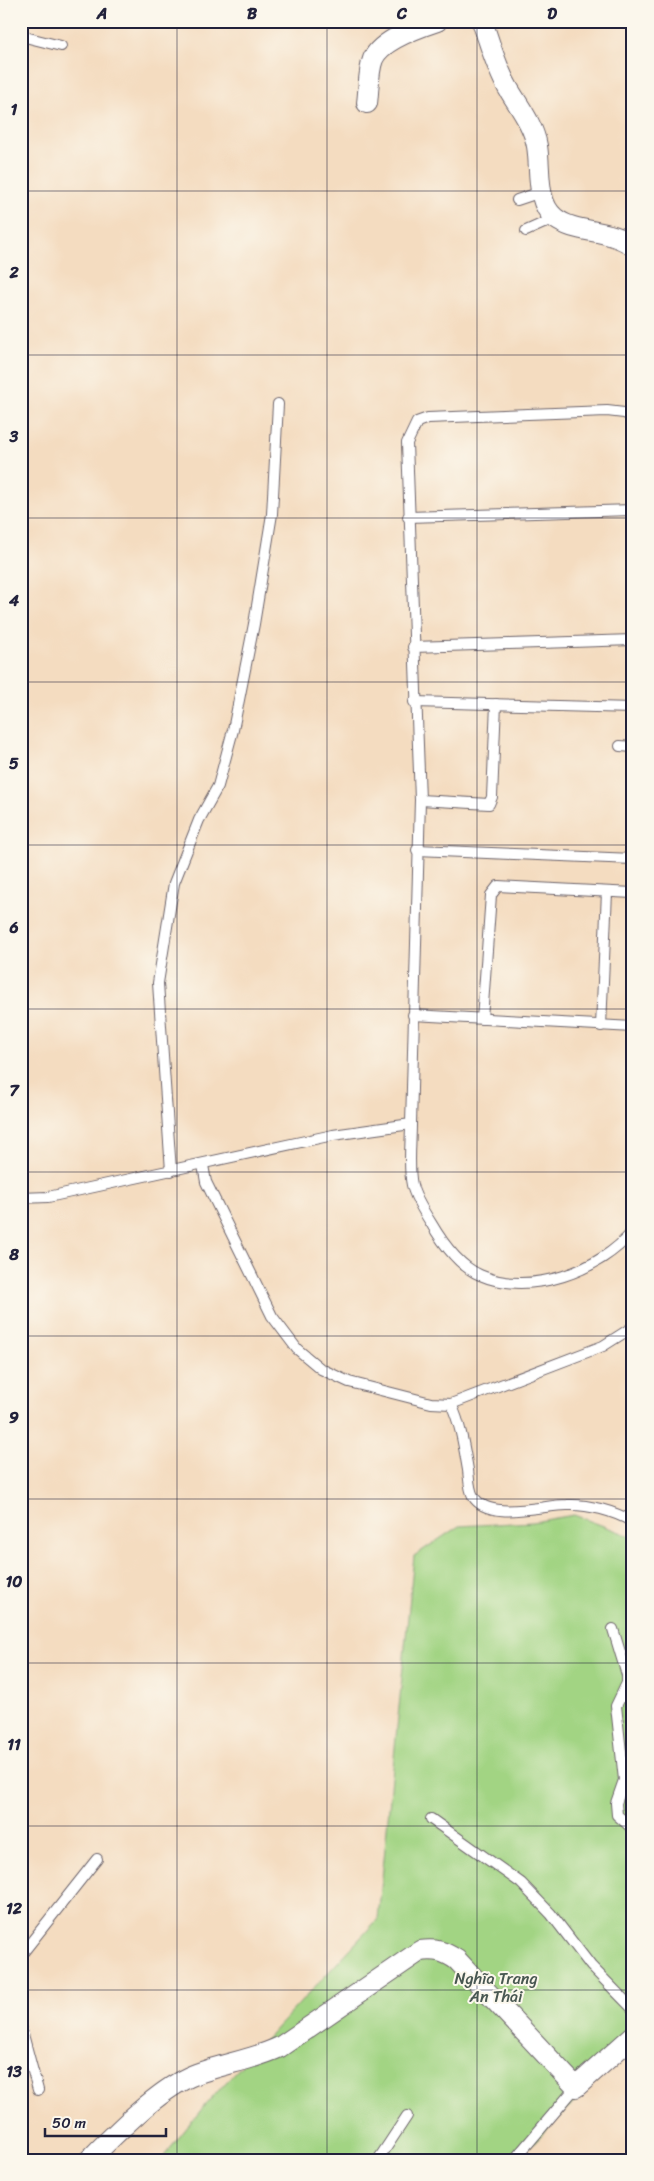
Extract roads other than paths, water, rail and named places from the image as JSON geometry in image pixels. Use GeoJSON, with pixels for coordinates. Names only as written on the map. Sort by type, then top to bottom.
{"type":"FeatureCollection","features":[{"type":"Feature","properties":{"kind":"street"},"geometry":{"type":"LineString","coordinates":[[367,103],[373,60],[377,52],[399,36],[437,21]]}},
{"type":"Feature","properties":{"kind":"street"},"geometry":{"type":"LineString","coordinates":[[482,21],[499,70],[530,124],[537,144],[541,192],[549,211],[555,218],[573,226],[619,237],[633,246]]}},
{"type":"Feature","properties":{"kind":"street"},"geometry":{"type":"LineString","coordinates":[[89,2160],[124,2126],[169,2090],[190,2077],[265,2054],[280,2047],[420,1951],[434,1949],[447,1953],[457,1960],[576,2087],[632,2035]]}},
{"type":"Feature","properties":{"kind":"lane"},"geometry":{"type":"LineString","coordinates":[[21,36],[61,46]]}},
{"type":"Feature","properties":{"kind":"lane"},"geometry":{"type":"LineString","coordinates":[[517,200],[541,192]]}},
{"type":"Feature","properties":{"kind":"lane"},"geometry":{"type":"LineString","coordinates":[[526,231],[555,218]]}},
{"type":"Feature","properties":{"kind":"lane"},"geometry":{"type":"LineString","coordinates":[[171,1171],[158,983],[174,882],[199,820],[218,786],[233,730],[254,624],[272,514],[278,404]]}},
{"type":"Feature","properties":{"kind":"lane"},"geometry":{"type":"LineString","coordinates":[[633,417],[624,412],[607,411],[428,418],[417,422],[406,443],[414,702],[420,800],[410,1124],[412,1185],[424,1213],[440,1239],[478,1275],[501,1281],[524,1283],[559,1277],[584,1268],[606,1254],[633,1231]]}},
{"type":"Feature","properties":{"kind":"lane"},"geometry":{"type":"LineString","coordinates":[[408,517],[633,510]]}},
{"type":"Feature","properties":{"kind":"lane"},"geometry":{"type":"LineString","coordinates":[[413,647],[633,640]]}},
{"type":"Feature","properties":{"kind":"lane"},"geometry":{"type":"LineString","coordinates":[[414,702],[633,708]]}},
{"type":"Feature","properties":{"kind":"lane"},"geometry":{"type":"LineString","coordinates":[[420,800],[489,804],[492,797],[496,704]]}},
{"type":"Feature","properties":{"kind":"lane"},"geometry":{"type":"LineString","coordinates":[[620,746],[633,747]]}},
{"type":"Feature","properties":{"kind":"lane"},"geometry":{"type":"LineString","coordinates":[[417,850],[633,859]]}},
{"type":"Feature","properties":{"kind":"lane"},"geometry":{"type":"LineString","coordinates":[[482,1019],[493,891],[498,886],[633,893]]}},
{"type":"Feature","properties":{"kind":"lane"},"geometry":{"type":"LineString","coordinates":[[600,1026],[607,892]]}},
{"type":"Feature","properties":{"kind":"lane"},"geometry":{"type":"LineString","coordinates":[[413,1015],[633,1027]]}},
{"type":"Feature","properties":{"kind":"lane"},"geometry":{"type":"LineString","coordinates":[[21,1198],[48,1197],[333,1136],[410,1124]]}},
{"type":"Feature","properties":{"kind":"lane"},"geometry":{"type":"LineString","coordinates":[[203,1164],[206,1182],[272,1316],[297,1349],[321,1369],[349,1382],[431,1403],[451,1404],[603,1346],[633,1327]]}},
{"type":"Feature","properties":{"kind":"lane"},"geometry":{"type":"LineString","coordinates":[[451,1404],[460,1426],[472,1494],[478,1504],[488,1509],[501,1511],[568,1504],[596,1508],[633,1522]]}},
{"type":"Feature","properties":{"kind":"lane"},"geometry":{"type":"LineString","coordinates":[[613,1630],[627,1675],[627,1683],[616,1706],[624,1780],[616,1803],[617,1815],[633,1830]]}},
{"type":"Feature","properties":{"kind":"lane"},"geometry":{"type":"LineString","coordinates":[[431,1819],[521,1883],[551,1914],[591,1966],[633,2009]]}},
{"type":"Feature","properties":{"kind":"lane"},"geometry":{"type":"LineString","coordinates":[[21,1955],[97,1859]]}},
{"type":"Feature","properties":{"kind":"lane"},"geometry":{"type":"LineString","coordinates":[[21,2027],[38,2090]]}},
{"type":"Feature","properties":{"kind":"lane"},"geometry":{"type":"LineString","coordinates":[[514,2160],[576,2087]]}},
{"type":"Feature","properties":{"kind":"lane"},"geometry":{"type":"LineString","coordinates":[[378,2160],[407,2116]]}},
{"type":"Feature","properties":{"kind":"park label","name":"Nghĩa Trang An Thái"},"geometry":{"type":"Point","coordinates":[496,1987]}}]}
